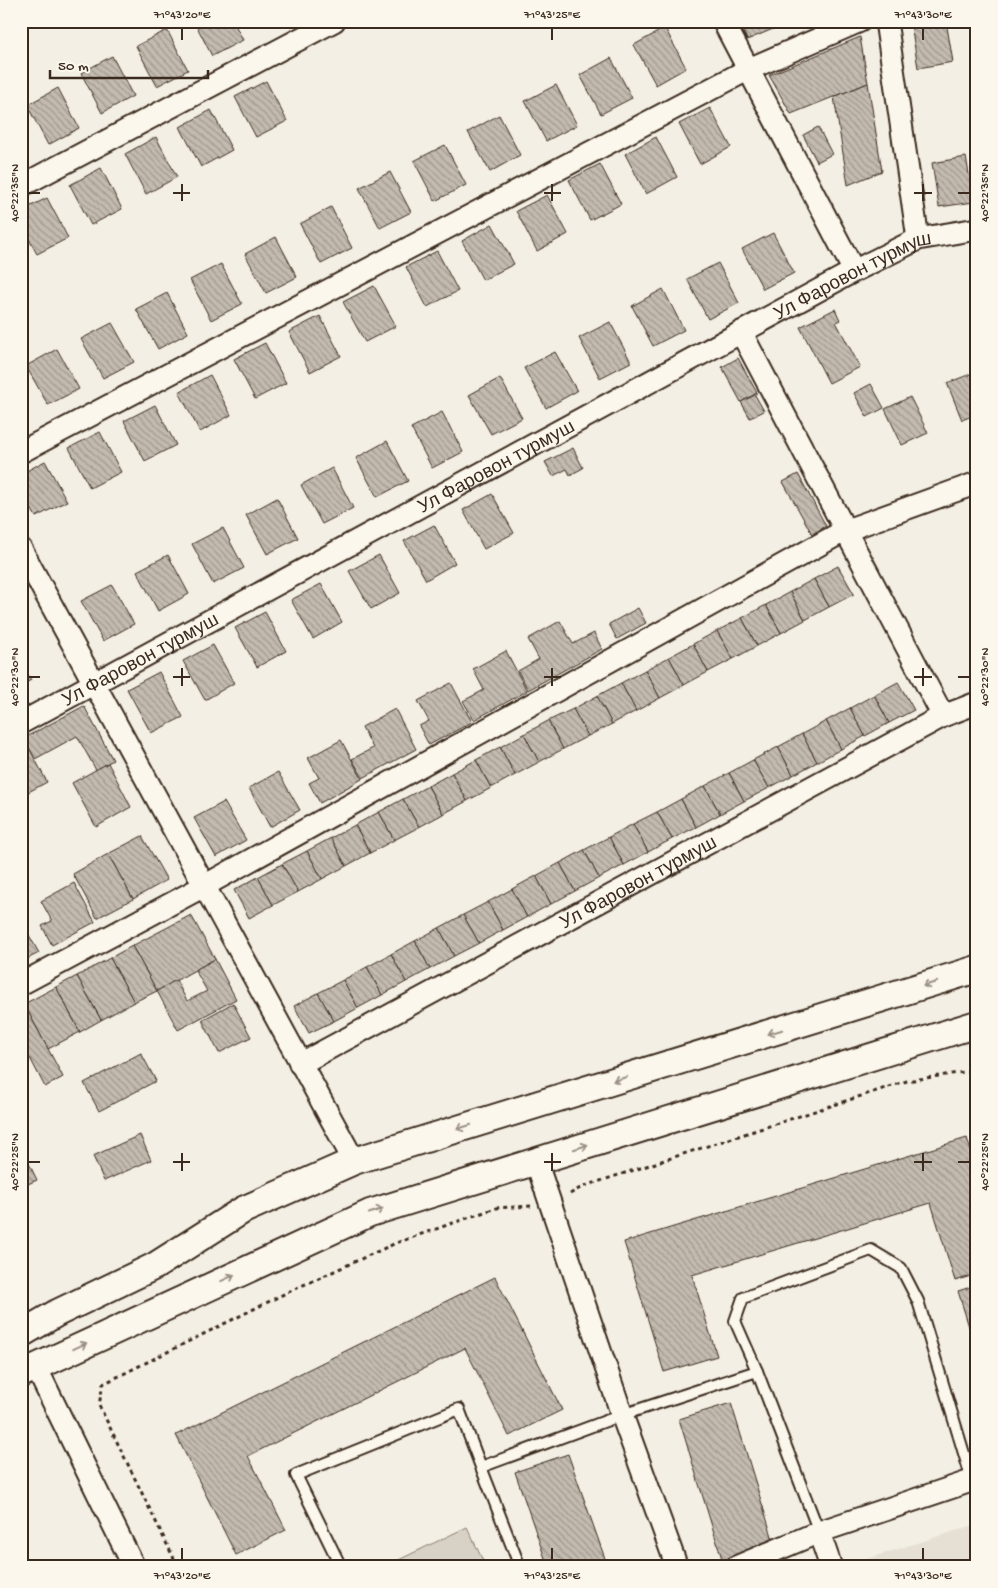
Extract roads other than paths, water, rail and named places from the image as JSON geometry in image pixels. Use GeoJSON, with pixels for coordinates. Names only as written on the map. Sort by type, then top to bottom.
{"type":"FeatureCollection","features":[{"type":"Feature","properties":{"kind":"street"},"geometry":{"type":"LineString","coordinates":[[21,186],[334,21]]}},
{"type":"Feature","properties":{"kind":"street"},"geometry":{"type":"LineString","coordinates":[[723,21],[750,69],[854,271]]}},
{"type":"Feature","properties":{"kind":"street"},"geometry":{"type":"LineString","coordinates":[[21,452],[750,69],[860,21]]}},
{"type":"Feature","properties":{"kind":"street"},"geometry":{"type":"LineString","coordinates":[[886,21],[918,239]]}},
{"type":"Feature","properties":{"kind":"street","name":"Ул Фаровон турмуш"},"geometry":{"type":"LineString","coordinates":[[21,722],[854,271],[918,239],[977,228]]}},
{"type":"Feature","properties":{"kind":"street"},"geometry":{"type":"LineString","coordinates":[[741,332],[943,716]]}},
{"type":"Feature","properties":{"kind":"street"},"geometry":{"type":"LineString","coordinates":[[21,984],[204,886],[844,531],[977,483]]}},
{"type":"Feature","properties":{"kind":"street"},"geometry":{"type":"LineString","coordinates":[[21,548],[354,1161]]}},
{"type":"Feature","properties":{"kind":"street","name":"Ул Фаровон турмуш"},"geometry":{"type":"LineString","coordinates":[[300,1064],[943,716],[977,703]]}},
{"type":"Feature","properties":{"kind":"street"},"geometry":{"type":"LineString","coordinates":[[21,1334],[57,1313],[155,1266],[243,1210],[354,1161],[977,969]]}},
{"type":"Feature","properties":{"kind":"street"},"geometry":{"type":"LineString","coordinates":[[29,1370],[370,1213],[977,1024]]}},
{"type":"Feature","properties":{"kind":"street"},"geometry":{"type":"LineString","coordinates":[[536,1161],[622,1415],[677,1567]]}},
{"type":"Feature","properties":{"kind":"street"},"geometry":{"type":"LineString","coordinates":[[21,1345],[29,1370],[134,1567]]}},
{"type":"Feature","properties":{"kind":"street"},"geometry":{"type":"LineString","coordinates":[[736,1567],[819,1532],[975,1479]]}},
{"type":"Feature","properties":{"kind":"street"},"geometry":{"type":"LineString","coordinates":[[819,1532],[831,1567]]}},
{"type":"Feature","properties":{"kind":"lane"},"geometry":{"type":"LineString","coordinates":[[819,1532],[757,1371],[735,1321],[742,1298],[871,1250],[901,1268],[918,1301],[975,1479]]}},
{"type":"Feature","properties":{"kind":"lane"},"geometry":{"type":"LineString","coordinates":[[481,1467],[622,1415],[757,1371]]}},
{"type":"Feature","properties":{"kind":"lane"},"geometry":{"type":"LineString","coordinates":[[341,1567],[296,1474],[459,1409],[520,1567]]}}]}
